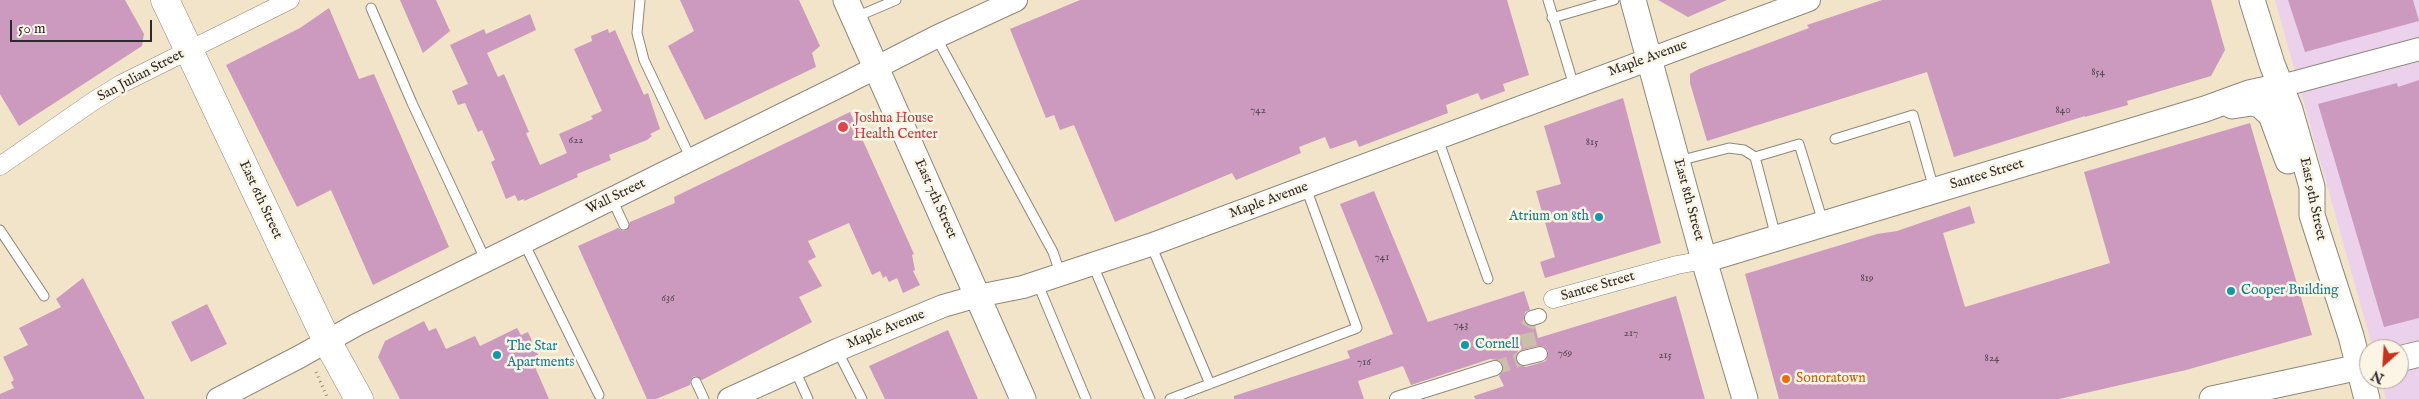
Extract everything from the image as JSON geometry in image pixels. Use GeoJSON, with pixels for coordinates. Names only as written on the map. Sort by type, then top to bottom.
{"type":"FeatureCollection","features":[{"type":"Feature","properties":{"kind":"main road","name":"East 6th Street"},"geometry":{"type":"LineString","coordinates":[[165,0],[327,341],[359,399]]}},
{"type":"Feature","properties":{"kind":"main road","name":"East 8th Street"},"geometry":{"type":"LineString","coordinates":[[1634,0],[1648,60],[1745,399]]}},
{"type":"Feature","properties":{"kind":"main road","name":"East 9th Street"},"geometry":{"type":"LineString","coordinates":[[2252,0],[2290,110],[2312,187],[2312,215],[2359,351]]}},
{"type":"Feature","properties":{"kind":"main road","name":"East 7th Street"},"geometry":{"type":"LineString","coordinates":[[850,9],[1023,399]]}},
{"type":"Feature","properties":{"kind":"main road","name":"Santee Street"},"geometry":{"type":"LineString","coordinates":[[1704,260],[1935,192],[2205,109],[2249,93],[2281,86]]}},
{"type":"Feature","properties":{"kind":"main road"},"geometry":{"type":"LineString","coordinates":[[2205,109],[2252,103],[2260,105],[2271,115],[2296,189],[2312,215]]}},
{"type":"Feature","properties":{"kind":"main road"},"geometry":{"type":"LineString","coordinates":[[2212,399],[2359,367]]}},
{"type":"Feature","properties":{"kind":"street","name":"San Julian Street"},"geometry":{"type":"LineString","coordinates":[[0,166],[92,102],[290,0]]}},
{"type":"Feature","properties":{"kind":"street","name":"Wall Street"},"geometry":{"type":"LineString","coordinates":[[218,399],[356,325],[877,68],[936,37],[1016,0]]}},
{"type":"Feature","properties":{"kind":"street","name":"Maple Avenue"},"geometry":{"type":"LineString","coordinates":[[729,399],[837,350],[943,306],[978,296],[1011,290],[1150,245],[1809,0]]}},
{"type":"Feature","properties":{"kind":"street","name":"Santee Street"},"geometry":{"type":"LineString","coordinates":[[2281,86],[2419,49]]}},
{"type":"Feature","properties":{"kind":"street","name":"Santee Street"},"geometry":{"type":"LineString","coordinates":[[1554,299],[1678,265],[1704,260]]}},
{"type":"Feature","properties":{"kind":"street"},"geometry":{"type":"LineString","coordinates":[[1397,399],[1495,368]]}},
{"type":"Feature","properties":{"kind":"lane"},"geometry":{"type":"LineString","coordinates":[[640,0],[637,32],[644,60],[691,159]]}},
{"type":"Feature","properties":{"kind":"lane"},"geometry":{"type":"LineString","coordinates":[[850,9],[896,0]]}},
{"type":"Feature","properties":{"kind":"lane"},"geometry":{"type":"LineString","coordinates":[[1548,0],[1574,86]]}},
{"type":"Feature","properties":{"kind":"lane"},"geometry":{"type":"LineString","coordinates":[[1552,18],[1614,0]]}},
{"type":"Feature","properties":{"kind":"lane"},"geometry":{"type":"LineString","coordinates":[[371,8],[412,103],[486,262]]}},
{"type":"Feature","properties":{"kind":"lane"},"geometry":{"type":"LineString","coordinates":[[936,37],[1052,252],[1060,274]]}},
{"type":"Feature","properties":{"kind":"lane"},"geometry":{"type":"LineString","coordinates":[[1835,140],[1913,115],[1935,192]]}},
{"type":"Feature","properties":{"kind":"lane"},"geometry":{"type":"LineString","coordinates":[[1438,138],[1488,279]]}},
{"type":"Feature","properties":{"kind":"lane"},"geometry":{"type":"LineString","coordinates":[[1755,157],[1799,144],[1824,224]]}},
{"type":"Feature","properties":{"kind":"lane"},"geometry":{"type":"LineString","coordinates":[[1678,161],[1729,148],[1744,150],[1755,157],[1776,238]]}},
{"type":"Feature","properties":{"kind":"lane"},"geometry":{"type":"LineString","coordinates":[[1170,399],[1357,328],[1306,188]]}},
{"type":"Feature","properties":{"kind":"lane"},"geometry":{"type":"LineString","coordinates":[[612,199],[624,225]]}},
{"type":"Feature","properties":{"kind":"lane"},"geometry":{"type":"LineString","coordinates":[[0,230],[44,296]]}},
{"type":"Feature","properties":{"kind":"lane"},"geometry":{"type":"LineString","coordinates":[[524,243],[598,395]]}},
{"type":"Feature","properties":{"kind":"lane"},"geometry":{"type":"LineString","coordinates":[[1150,245],[1210,384]]}},
{"type":"Feature","properties":{"kind":"lane"},"geometry":{"type":"LineString","coordinates":[[1092,263],[1150,399]]}},
{"type":"Feature","properties":{"kind":"lane"},"geometry":{"type":"LineString","coordinates":[[1037,282],[1086,399]]}},
{"type":"Feature","properties":{"kind":"lane"},"geometry":{"type":"LineString","coordinates":[[837,350],[862,399]]}},
{"type":"Feature","properties":{"kind":"lane"},"geometry":{"type":"LineString","coordinates":[[795,369],[808,399]]}},
{"type":"Feature","properties":{"kind":"lane"},"geometry":{"type":"LineString","coordinates":[[696,382],[704,399]]}},
{"type":"Feature","properties":{"kind":"path"},"geometry":{"type":"LineString","coordinates":[[320,384],[328,399]]}},
{"type":"Feature","properties":{"kind":"shaded area"},"geometry":{"type":"Polygon","coordinates":[[[2275,0],[2419,0],[2419,399],[2386,399],[2384,389],[2409,389],[2409,339],[2370,339],[2275,0]]]}},
{"type":"Feature","properties":{"kind":"building"},"geometry":{"type":"Polygon","coordinates":[[[0,0],[125,0],[144,34],[142,46],[19,126],[0,94],[0,0]]]}},
{"type":"Feature","properties":{"kind":"building"},"geometry":{"type":"Polygon","coordinates":[[[400,0],[436,0],[450,31],[423,53],[400,0]]]}},
{"type":"Feature","properties":{"kind":"building"},"geometry":{"type":"Polygon","coordinates":[[[680,0],[799,0],[820,46],[812,53],[816,67],[705,120],[668,46],[694,31],[680,0]]]}},
{"type":"Feature","properties":{"kind":"building"},"geometry":{"type":"Polygon","coordinates":[[[1080,0],[1507,0],[1529,75],[1503,84],[1505,91],[1481,100],[1478,93],[1446,105],[1448,113],[1359,147],[1356,140],[1330,149],[1325,137],[1299,147],[1301,153],[1236,180],[1232,173],[1115,222],[1074,125],[1060,130],[1054,115],[1046,118],[1010,29],[1080,0]]]}},
{"type":"Feature","properties":{"kind":"building"},"geometry":{"type":"Polygon","coordinates":[[[1658,0],[1727,0],[1688,17],[1658,0]]]}},
{"type":"Feature","properties":{"kind":"building"},"geometry":{"type":"Polygon","coordinates":[[[1882,0],[2211,0],[2225,50],[2211,76],[2127,101],[2128,105],[2085,116],[1954,157],[1927,72],[1707,141],[1690,83],[1690,74],[1809,28],[1807,25],[1882,0]]]}},
{"type":"Feature","properties":{"kind":"building"},"geometry":{"type":"Polygon","coordinates":[[[2288,0],[2413,0],[2419,21],[2305,52],[2288,0]]]}},
{"type":"Feature","properties":{"kind":"building"},"geometry":{"type":"Polygon","coordinates":[[[329,8],[359,79],[374,74],[449,247],[373,285],[331,190],[297,207],[226,65],[300,28],[329,8]]]}},
{"type":"Feature","properties":{"kind":"building"},"geometry":{"type":"Polygon","coordinates":[[[530,14],[536,30],[487,53],[498,77],[504,74],[529,132],[526,133],[540,165],[567,153],[559,134],[593,119],[591,116],[602,111],[574,49],[592,41],[591,36],[608,29],[609,33],[615,30],[644,95],[648,93],[660,129],[650,134],[652,136],[647,140],[609,155],[611,160],[577,174],[578,177],[524,201],[524,199],[518,201],[515,195],[506,199],[491,162],[495,160],[482,130],[478,132],[465,103],[458,105],[452,91],[468,84],[450,45],[484,29],[486,34],[530,14]]]}},
{"type":"Feature","properties":{"kind":"building"},"geometry":{"type":"Polygon","coordinates":[[[2419,80],[2419,318],[2384,327],[2318,104],[2397,83],[2398,87],[2419,80]]]}},
{"type":"Feature","properties":{"kind":"building","name":"Atrium on 8th"},"geometry":{"type":"Polygon","coordinates":[[[1623,98],[1661,243],[1545,278],[1540,262],[1555,257],[1536,191],[1561,184],[1544,126],[1623,98]]]}},
{"type":"Feature","properties":{"kind":"building"},"geometry":{"type":"Polygon","coordinates":[[[850,112],[914,254],[912,255],[915,270],[913,271],[920,285],[903,293],[897,278],[889,282],[886,276],[883,278],[880,271],[872,275],[849,223],[808,241],[816,257],[808,261],[822,286],[799,297],[812,322],[702,380],[694,376],[691,379],[690,385],[656,399],[647,399],[578,246],[618,228],[623,231],[627,230],[630,222],[675,203],[674,197],[850,112]]]}},
{"type":"Feature","properties":{"kind":"building"},"geometry":{"type":"Polygon","coordinates":[[[2250,123],[2312,335],[2186,370],[2059,399],[1779,399],[1745,274],[1877,234],[1897,231],[1970,206],[1975,223],[1943,233],[1965,307],[2110,263],[2084,172],[2250,123]]]}},
{"type":"Feature","properties":{"kind":"building"},"geometry":{"type":"Polygon","coordinates":[[[1374,191],[1428,322],[1524,291],[1530,310],[1525,312],[1524,320],[1526,325],[1535,326],[1538,338],[1676,296],[1705,399],[1475,399],[1474,396],[1504,386],[1499,376],[1503,370],[1503,365],[1497,360],[1490,359],[1411,385],[1403,366],[1358,381],[1364,399],[1234,399],[1234,396],[1350,358],[1347,351],[1393,334],[1340,204],[1374,191]],[[1543,346],[1518,351],[1516,356],[1517,364],[1526,367],[1546,361],[1548,351],[1543,346]]]}},
{"type":"Feature","properties":{"kind":"building"},"geometry":{"type":"Polygon","coordinates":[[[83,278],[145,399],[0,399],[0,394],[14,388],[11,382],[14,380],[3,357],[28,345],[19,328],[61,307],[56,299],[83,278]]]}},
{"type":"Feature","properties":{"kind":"building"},"geometry":{"type":"Polygon","coordinates":[[[207,304],[227,344],[191,362],[171,322],[207,304]]]}},
{"type":"Feature","properties":{"kind":"building","name":"The Star Apartments"},"geometry":{"type":"Polygon","coordinates":[[[424,321],[429,331],[436,328],[446,349],[475,336],[480,346],[517,328],[521,335],[528,332],[542,364],[535,367],[549,399],[400,399],[378,357],[385,341],[424,321]]]}},
{"type":"Feature","properties":{"kind":"building"},"geometry":{"type":"Polygon","coordinates":[[[948,330],[978,399],[885,399],[869,366],[948,330]]]}},
{"type":"Feature","properties":{"kind":"tunnel"},"geometry":{"type":"LineString","coordinates":[[1530,347],[1526,329],[1532,318]]}},
{"type":"Feature","properties":{"kind":"tunnel"},"geometry":{"type":"LineString","coordinates":[[1495,368],[1524,358]]}},
{"type":"Feature","properties":{"kind":"place","name":"Joshua House Health Center"},"geometry":{"type":"Point","coordinates":[843,127]}},
{"type":"Feature","properties":{"kind":"place","name":"Atrium on 8th"},"geometry":{"type":"Point","coordinates":[1599,217]}},
{"type":"Feature","properties":{"kind":"place","name":"Cooper Building"},"geometry":{"type":"Point","coordinates":[2231,291]}},
{"type":"Feature","properties":{"kind":"place","name":"Cornell"},"geometry":{"type":"Point","coordinates":[1465,345]}},
{"type":"Feature","properties":{"kind":"place","name":"The Star Apartments"},"geometry":{"type":"Point","coordinates":[497,355]}},
{"type":"Feature","properties":{"kind":"place","name":"Sonoratown"},"geometry":{"type":"Point","coordinates":[1786,379]}}]}
